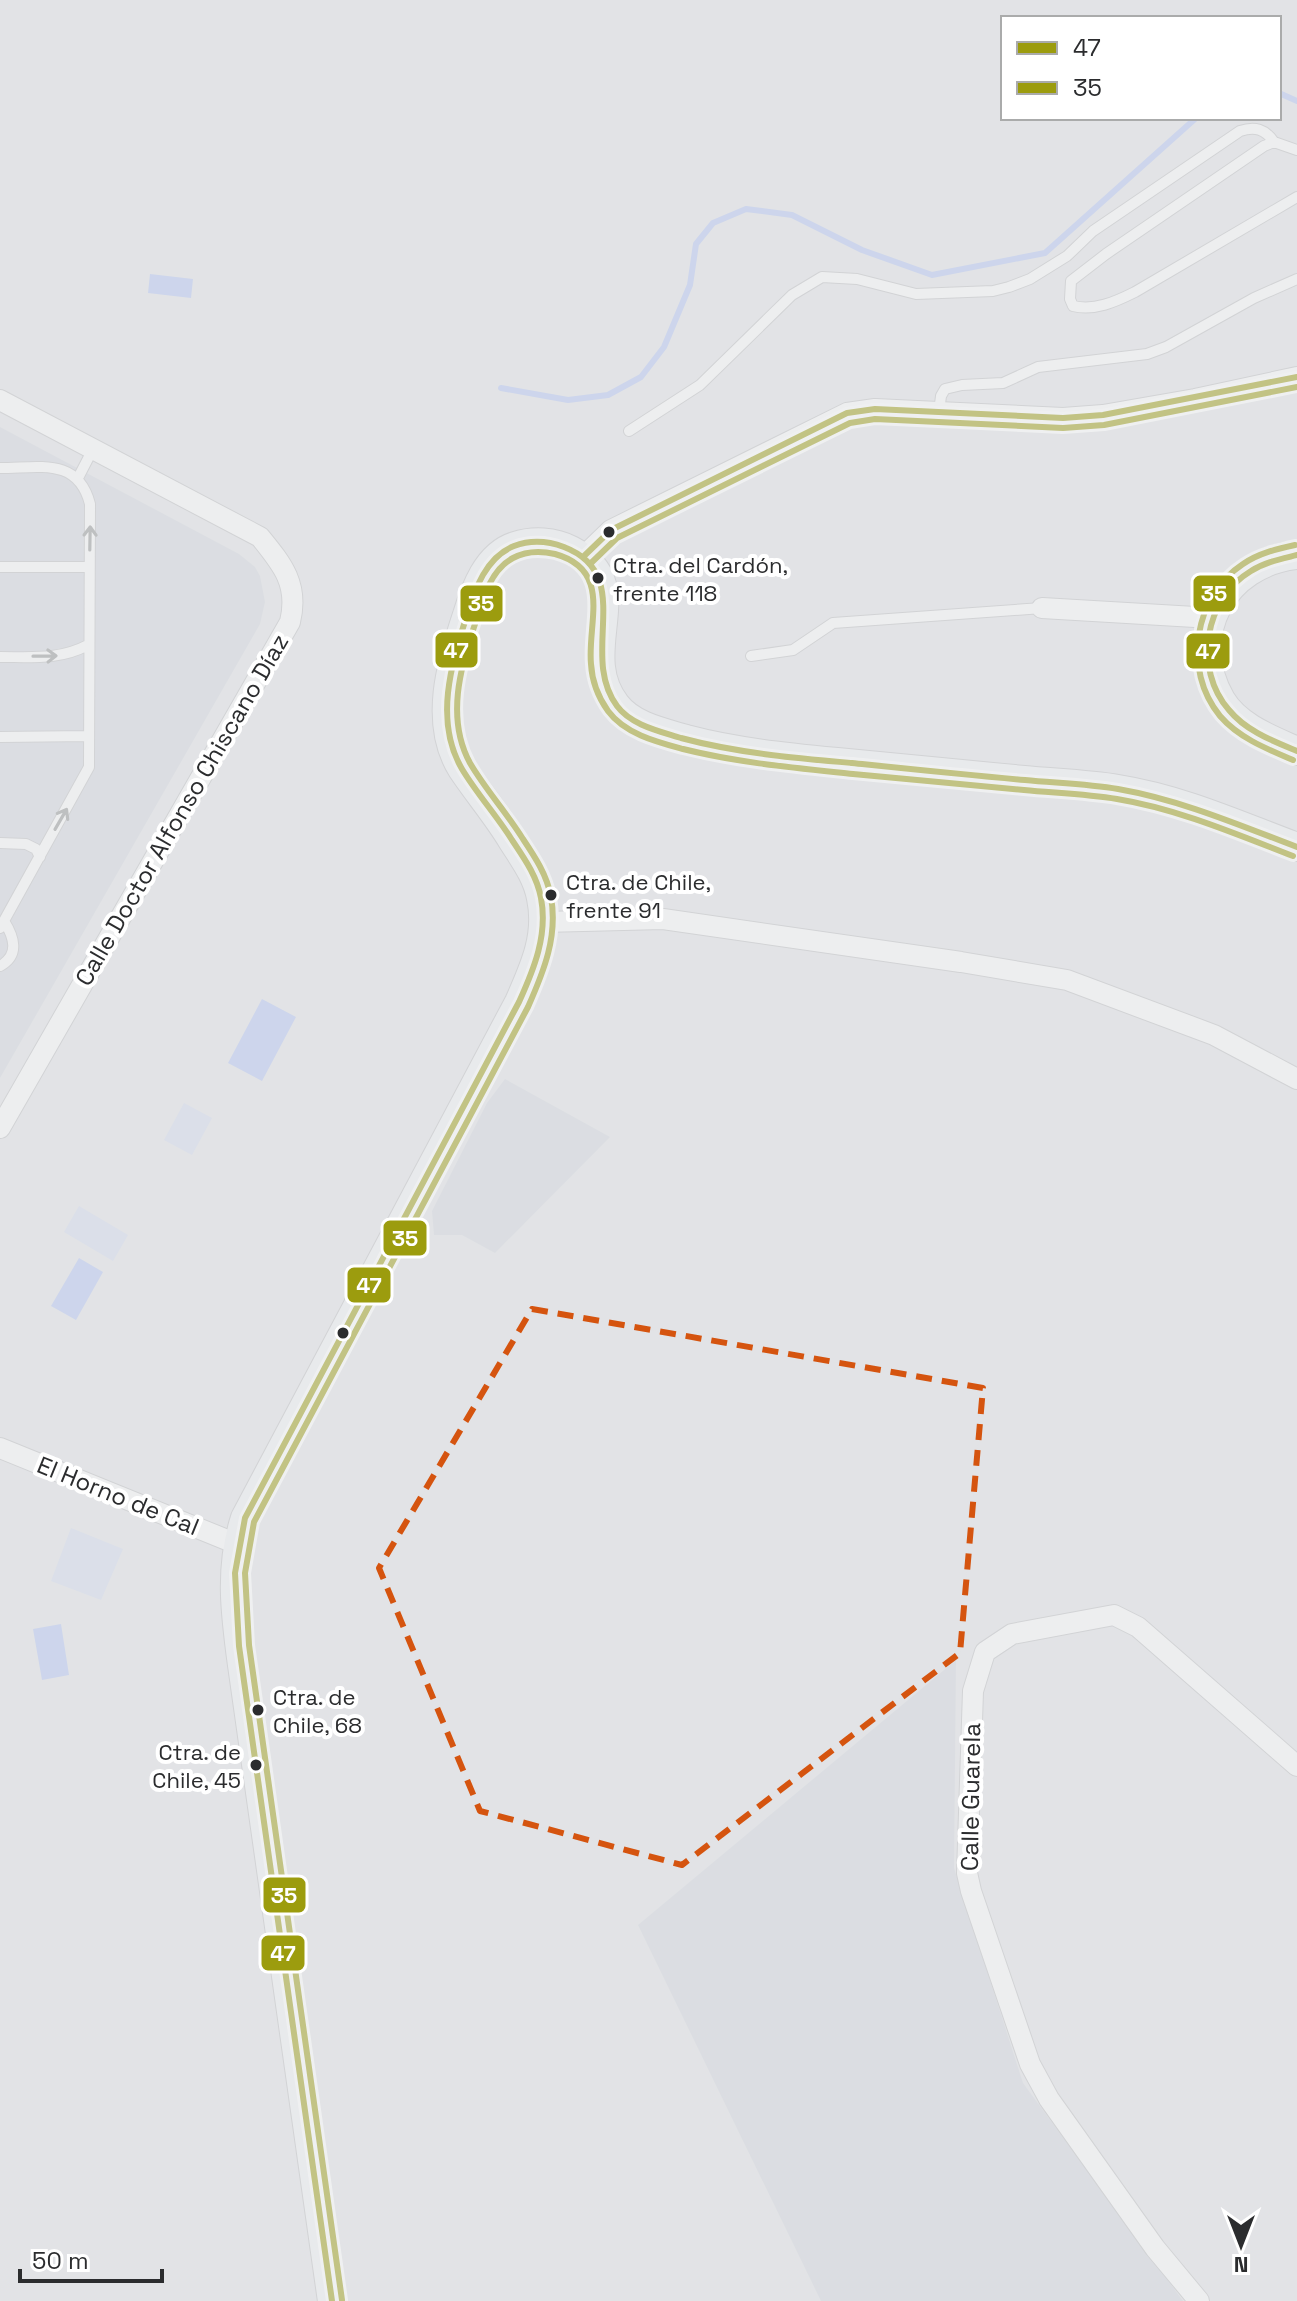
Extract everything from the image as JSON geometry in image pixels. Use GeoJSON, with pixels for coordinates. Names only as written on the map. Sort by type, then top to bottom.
{"type":"FeatureCollection","features":[{"type":"Feature","properties":{"kind":"street"},"geometry":{"type":"LineString","coordinates":[[583,557],[611,530],[847,413],[875,409],[1063,418],[1103,415],[1297,377]]}},
{"type":"Feature","properties":{"kind":"street","name":"Calle Doctor Alfonso Chiscano Díaz"},"geometry":{"type":"LineString","coordinates":[[0,400],[260,537],[280,562],[290,582],[294,603],[290,622],[0,1128]]}},
{"type":"Feature","properties":{"kind":"street"},"geometry":{"type":"LineString","coordinates":[[332,2301],[242,1665],[234,1586],[237,1544],[245,1518],[519,1002],[538,959],[543,922],[541,895],[532,871],[462,769],[450,744],[448,694],[458,642],[473,596],[493,561],[505,550],[531,542],[548,543],[566,547],[596,569],[604,591],[598,657],[603,683],[622,713],[646,727],[698,742],[780,756],[1118,789],[1187,805],[1297,847]]}},
{"type":"Feature","properties":{"kind":"street"},"geometry":{"type":"LineString","coordinates":[[1297,555],[1251,569],[1225,590],[1212,618],[1208,642],[1210,673],[1222,703],[1254,733],[1297,751]]}},
{"type":"Feature","properties":{"kind":"street"},"geometry":{"type":"LineString","coordinates":[[1042,608],[1212,618]]}},
{"type":"Feature","properties":{"kind":"street"},"geometry":{"type":"LineString","coordinates":[[543,922],[663,919],[1067,980],[1214,1035],[1297,1079]]}},
{"type":"Feature","properties":{"kind":"street","name":"El Horno de Cal"},"geometry":{"type":"LineString","coordinates":[[0,1448],[237,1544]]}},
{"type":"Feature","properties":{"kind":"street","name":"Calle Guarela"},"geometry":{"type":"LineString","coordinates":[[1199,2301],[1155,2248],[1049,2099],[1030,2064],[967,1873],[973,1691],[985,1652],[1012,1634],[1114,1615],[1138,1627],[1297,1766]]}},
{"type":"Feature","properties":{"kind":"lane"},"geometry":{"type":"LineString","coordinates":[[629,431],[700,385],[792,295],[822,277],[857,279],[916,294],[993,291],[1009,287],[1030,279],[1067,256],[1093,231],[1240,131],[1251,127],[1261,129],[1274,142],[1297,150]]}},
{"type":"Feature","properties":{"kind":"lane"},"geometry":{"type":"LineString","coordinates":[[1274,142],[1082,271],[1071,281],[1070,299],[1073,306],[1085,308],[1110,304],[1135,292],[1297,197]]}},
{"type":"Feature","properties":{"kind":"lane"},"geometry":{"type":"LineString","coordinates":[[939,412],[945,389],[1003,383],[1038,367],[1147,354],[1297,279]]}},
{"type":"Feature","properties":{"kind":"lane"},"geometry":{"type":"LineString","coordinates":[[78,478],[93,449]]}},
{"type":"Feature","properties":{"kind":"lane"},"geometry":{"type":"LineString","coordinates":[[0,468],[62,469],[78,478],[87,491],[90,504],[89,767],[2,924],[11,933],[14,945],[10,958],[0,966]]}},
{"type":"Feature","properties":{"kind":"lane"},"geometry":{"type":"LineString","coordinates":[[0,567],[89,567]]}},
{"type":"Feature","properties":{"kind":"lane"},"geometry":{"type":"LineString","coordinates":[[751,656],[793,650],[833,623],[1042,608]]}},
{"type":"Feature","properties":{"kind":"lane"},"geometry":{"type":"LineString","coordinates":[[0,657],[57,657],[88,645]]}},
{"type":"Feature","properties":{"kind":"lane"},"geometry":{"type":"LineString","coordinates":[[0,737],[89,736]]}},
{"type":"Feature","properties":{"kind":"lane"},"geometry":{"type":"LineString","coordinates":[[0,843],[26,844],[36,849],[40,857]]}},
{"type":"Feature","properties":{"kind":"highlighted area"},"geometry":{"type":"Polygon","coordinates":[[[532,1309],[983,1388],[960,1653],[682,1865],[480,1811],[379,1568],[532,1309]]]}},
{"type":"Feature","properties":{"kind":"shaded area"},"geometry":{"type":"Polygon","coordinates":[[[0,427],[239,554],[255,567],[260,576],[265,602],[260,624],[0,1078],[0,427]]]}},
{"type":"Feature","properties":{"kind":"shaded area"},"geometry":{"type":"Polygon","coordinates":[[[505,1079],[610,1137],[495,1253],[462,1235],[434,1235],[432,1211],[487,1103],[505,1079]]]}},
{"type":"Feature","properties":{"kind":"shaded area"},"geometry":{"type":"Polygon","coordinates":[[[184,1103],[212,1118],[192,1155],[164,1140],[184,1103]]]}},
{"type":"Feature","properties":{"kind":"shaded area"},"geometry":{"type":"Polygon","coordinates":[[[79,1206],[128,1235],[113,1261],[64,1232],[79,1206]]]}},
{"type":"Feature","properties":{"kind":"shaded area"},"geometry":{"type":"Polygon","coordinates":[[[71,1528],[123,1549],[101,1600],[51,1581],[71,1528]]]}},
{"type":"Feature","properties":{"kind":"shaded area"},"geometry":{"type":"Polygon","coordinates":[[[956,1660],[954,1868],[1023,2083],[1183,2301],[821,2301],[638,1925],[956,1660]]]}},
{"type":"Feature","properties":{"kind":"water"},"geometry":{"type":"Polygon","coordinates":[[[150,274],[193,279],[191,298],[148,293],[150,274]]]}},
{"type":"Feature","properties":{"kind":"water"},"geometry":{"type":"Polygon","coordinates":[[[262,999],[296,1017],[262,1081],[228,1063],[262,999]]]}},
{"type":"Feature","properties":{"kind":"water"},"geometry":{"type":"Polygon","coordinates":[[[79,1258],[103,1272],[76,1320],[51,1306],[79,1258]]]}},
{"type":"Feature","properties":{"kind":"water"},"geometry":{"type":"Polygon","coordinates":[[[61,1624],[69,1675],[42,1680],[33,1629],[61,1624]]]}},
{"type":"Feature","properties":{"kind":"waterway"},"geometry":{"type":"LineString","coordinates":[[1281,94],[1297,101]]}},
{"type":"Feature","properties":{"kind":"waterway"},"geometry":{"type":"LineString","coordinates":[[501,388],[568,400],[608,395],[641,377],[664,347],[690,285],[696,244],[713,223],[746,209],[792,215],[862,250],[932,275],[1045,253],[1194,120]]}},
{"type":"Feature","properties":{"kind":"transit line","name":"47"},"geometry":{"type":"LineString","coordinates":[[583,557],[611,530],[847,413],[875,409],[1063,418],[1103,415],[1297,377]]}},
{"type":"Feature","properties":{"kind":"transit line","name":"35"},"geometry":{"type":"LineString","coordinates":[[590,564],[617,538],[850,423],[875,419],[1063,428],[1104,425],[1297,387]]}},
{"type":"Feature","properties":{"kind":"transit line","name":"47"},"geometry":{"type":"LineString","coordinates":[[332,2301],[239,1646],[235,1573],[245,1518],[519,1002],[538,952],[543,912],[536,882],[506,831],[462,769],[449,732],[447,712],[451,673],[483,575],[504,551],[533,542],[564,547],[586,560],[598,576],[603,596],[603,663],[607,685],[623,713],[655,730],[723,748],[766,754],[1118,789],[1187,806],[1297,847]]}},
{"type":"Feature","properties":{"kind":"transit line","name":"35"},"geometry":{"type":"LineString","coordinates":[[1293,760],[1245,737],[1220,716],[1208,698],[1198,656],[1204,614],[1226,578],[1255,557],[1295,545]]}},
{"type":"Feature","properties":{"kind":"transit line","name":"35"},"geometry":{"type":"LineString","coordinates":[[342,2300],[249,1645],[245,1573],[254,1522],[528,1007],[548,953],[553,911],[547,881],[470,763],[459,729],[460,676],[481,606],[498,570],[523,554],[545,552],[573,562],[585,572],[593,600],[591,664],[596,689],[615,719],[652,740],[704,754],[768,764],[1140,803],[1293,856]]}},
{"type":"Feature","properties":{"kind":"transit line","name":"47"},"geometry":{"type":"LineString","coordinates":[[1297,555],[1262,565],[1235,583],[1214,616],[1208,655],[1211,675],[1229,710],[1260,735],[1297,751]]}},
{"type":"Feature","properties":{"kind":"place","name":"Ctra. del Cardón, frente 118"},"geometry":{"type":"Point","coordinates":[598,578]}},
{"type":"Feature","properties":{"kind":"place","name":"Ctra. de Chile, frente 91"},"geometry":{"type":"Point","coordinates":[551,895]}},
{"type":"Feature","properties":{"kind":"place","name":"Ctra. de Chile, 68"},"geometry":{"type":"Point","coordinates":[258,1710]}},
{"type":"Feature","properties":{"kind":"place","name":"Ctra. de Chile, 45"},"geometry":{"type":"Point","coordinates":[256,1765]}}]}
